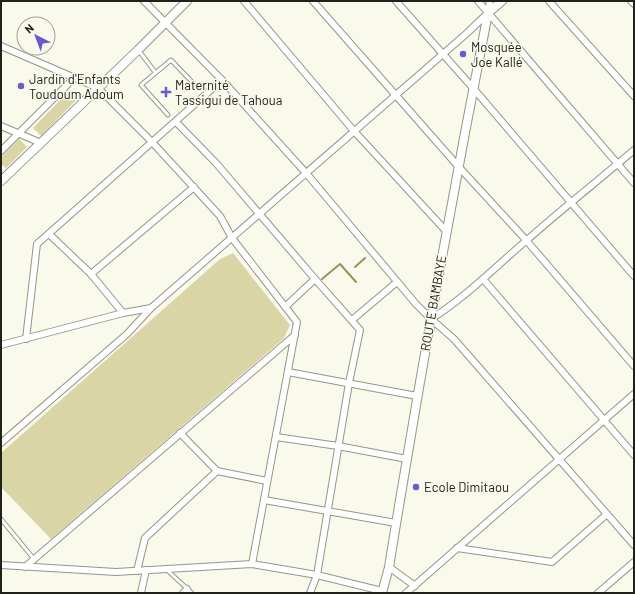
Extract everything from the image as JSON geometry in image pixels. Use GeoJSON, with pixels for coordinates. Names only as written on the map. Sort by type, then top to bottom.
{"type":"FeatureCollection","features":[{"type":"Feature","properties":{"kind":"street"},"geometry":{"type":"LineString","coordinates":[[144,1],[222,80],[306,173],[416,304],[454,339],[634,545]]}},
{"type":"Feature","properties":{"kind":"street"},"geometry":{"type":"LineString","coordinates":[[3,177],[41,143],[187,1]]}},
{"type":"Feature","properties":{"kind":"street"},"geometry":{"type":"LineString","coordinates":[[244,1],[354,132],[446,231]]}},
{"type":"Feature","properties":{"kind":"street"},"geometry":{"type":"LineString","coordinates":[[313,1],[458,166],[526,240],[634,366]]}},
{"type":"Feature","properties":{"kind":"street"},"geometry":{"type":"LineString","coordinates":[[396,1],[474,88],[634,276]]}},
{"type":"Feature","properties":{"kind":"street"},"geometry":{"type":"LineString","coordinates":[[478,1],[634,183]]}},
{"type":"Feature","properties":{"kind":"street"},"geometry":{"type":"LineString","coordinates":[[488,13],[490,1]]}},
{"type":"Feature","properties":{"kind":"street"},"geometry":{"type":"LineString","coordinates":[[1,443],[127,334],[151,308],[502,1]]}},
{"type":"Feature","properties":{"kind":"street"},"geometry":{"type":"LineString","coordinates":[[549,1],[634,96]]}},
{"type":"Feature","properties":{"kind":"street"},"geometry":{"type":"LineString","coordinates":[[631,1],[634,4]]}},
{"type":"Feature","properties":{"kind":"street","name":"ROUTE BAMBAYE"},"geometry":{"type":"LineString","coordinates":[[382,592],[389,567],[446,231],[488,13]]}},
{"type":"Feature","properties":{"kind":"street"},"geometry":{"type":"LineString","coordinates":[[1,46],[98,88],[152,142],[220,216],[232,238],[297,322],[252,564]]}},
{"type":"Feature","properties":{"kind":"street"},"geometry":{"type":"LineString","coordinates":[[1,151],[74,78]]}},
{"type":"Feature","properties":{"kind":"street"},"geometry":{"type":"LineString","coordinates":[[26,338],[37,244],[222,80]]}},
{"type":"Feature","properties":{"kind":"street"},"geometry":{"type":"LineString","coordinates":[[176,122],[216,163],[360,330],[349,383],[317,575],[310,593]]}},
{"type":"Feature","properties":{"kind":"street"},"geometry":{"type":"LineString","coordinates":[[1,126],[41,143]]}},
{"type":"Feature","properties":{"kind":"street"},"geometry":{"type":"LineString","coordinates":[[431,319],[483,279],[526,240],[634,150]]}},
{"type":"Feature","properties":{"kind":"street"},"geometry":{"type":"LineString","coordinates":[[91,274],[194,187]]}},
{"type":"Feature","properties":{"kind":"street"},"geometry":{"type":"LineString","coordinates":[[49,234],[91,274],[123,313]]}},
{"type":"Feature","properties":{"kind":"street"},"geometry":{"type":"LineString","coordinates":[[285,307],[315,279]]}},
{"type":"Feature","properties":{"kind":"street"},"geometry":{"type":"LineString","coordinates":[[483,279],[634,455]]}},
{"type":"Feature","properties":{"kind":"street"},"geometry":{"type":"LineString","coordinates":[[352,320],[397,282]]}},
{"type":"Feature","properties":{"kind":"street"},"geometry":{"type":"LineString","coordinates":[[1,345],[123,313],[151,308]]}},
{"type":"Feature","properties":{"kind":"street"},"geometry":{"type":"LineString","coordinates":[[25,567],[295,335]]}},
{"type":"Feature","properties":{"kind":"street"},"geometry":{"type":"LineString","coordinates":[[288,372],[417,396]]}},
{"type":"Feature","properties":{"kind":"street"},"geometry":{"type":"LineString","coordinates":[[406,593],[634,394]]}},
{"type":"Feature","properties":{"kind":"street"},"geometry":{"type":"LineString","coordinates":[[180,433],[217,471],[267,481]]}},
{"type":"Feature","properties":{"kind":"street"},"geometry":{"type":"LineString","coordinates":[[276,437],[338,446],[407,459]]}},
{"type":"Feature","properties":{"kind":"street"},"geometry":{"type":"LineString","coordinates":[[137,571],[145,538],[217,471]]}},
{"type":"Feature","properties":{"kind":"street"},"geometry":{"type":"LineString","coordinates":[[264,500],[396,523]]}},
{"type":"Feature","properties":{"kind":"street"},"geometry":{"type":"LineString","coordinates":[[457,548],[552,562],[607,514]]}},
{"type":"Feature","properties":{"kind":"street"},"geometry":{"type":"LineString","coordinates":[[598,593],[634,562]]}},
{"type":"Feature","properties":{"kind":"street"},"geometry":{"type":"LineString","coordinates":[[1,566],[116,572],[252,564],[317,575],[382,592]]}},
{"type":"Feature","properties":{"kind":"street"},"geometry":{"type":"LineString","coordinates":[[389,567],[414,586]]}},
{"type":"Feature","properties":{"kind":"street"},"geometry":{"type":"LineString","coordinates":[[141,593],[146,570]]}},
{"type":"Feature","properties":{"kind":"lane"},"geometry":{"type":"LineString","coordinates":[[138,50],[156,72]]}},
{"type":"Feature","properties":{"kind":"lane"},"geometry":{"type":"LineString","coordinates":[[168,115],[141,85],[171,60],[195,85]]}},
{"type":"Feature","properties":{"kind":"lane"},"geometry":{"type":"LineString","coordinates":[[1,519],[34,559]]}},
{"type":"Feature","properties":{"kind":"lane"},"geometry":{"type":"LineString","coordinates":[[166,569],[188,592]]}},
{"type":"Feature","properties":{"kind":"shaded area"},"geometry":{"type":"Polygon","coordinates":[[[70,90],[78,98],[41,136],[33,128],[70,90]]]}},
{"type":"Feature","properties":{"kind":"shaded area"},"geometry":{"type":"Polygon","coordinates":[[[19,139],[27,147],[6,168],[1,164],[1,157],[19,139]]]}},
{"type":"Feature","properties":{"kind":"shaded area"},"geometry":{"type":"Polygon","coordinates":[[[233,253],[290,325],[284,338],[51,539],[1,487],[1,453],[220,259],[233,253]]]}},
{"type":"Feature","properties":{"kind":"waterway"},"geometry":{"type":"LineString","coordinates":[[355,267],[365,258]]}},
{"type":"Feature","properties":{"kind":"waterway"},"geometry":{"type":"LineString","coordinates":[[322,279],[340,264],[356,282]]}},
{"type":"Feature","properties":{"kind":"place","name":"Mosquée Joe Kallé"},"geometry":{"type":"Point","coordinates":[463,54]}},
{"type":"Feature","properties":{"kind":"place","name":"Jardin d'Enfants Toudoum Adoum"},"geometry":{"type":"Point","coordinates":[21,86]}},
{"type":"Feature","properties":{"kind":"place","name":"Maternité Tassigui de Tahoua"},"geometry":{"type":"Point","coordinates":[166,92]}},
{"type":"Feature","properties":{"kind":"place","name":"Ecole Dimitaou"},"geometry":{"type":"Point","coordinates":[416,487]}}]}
